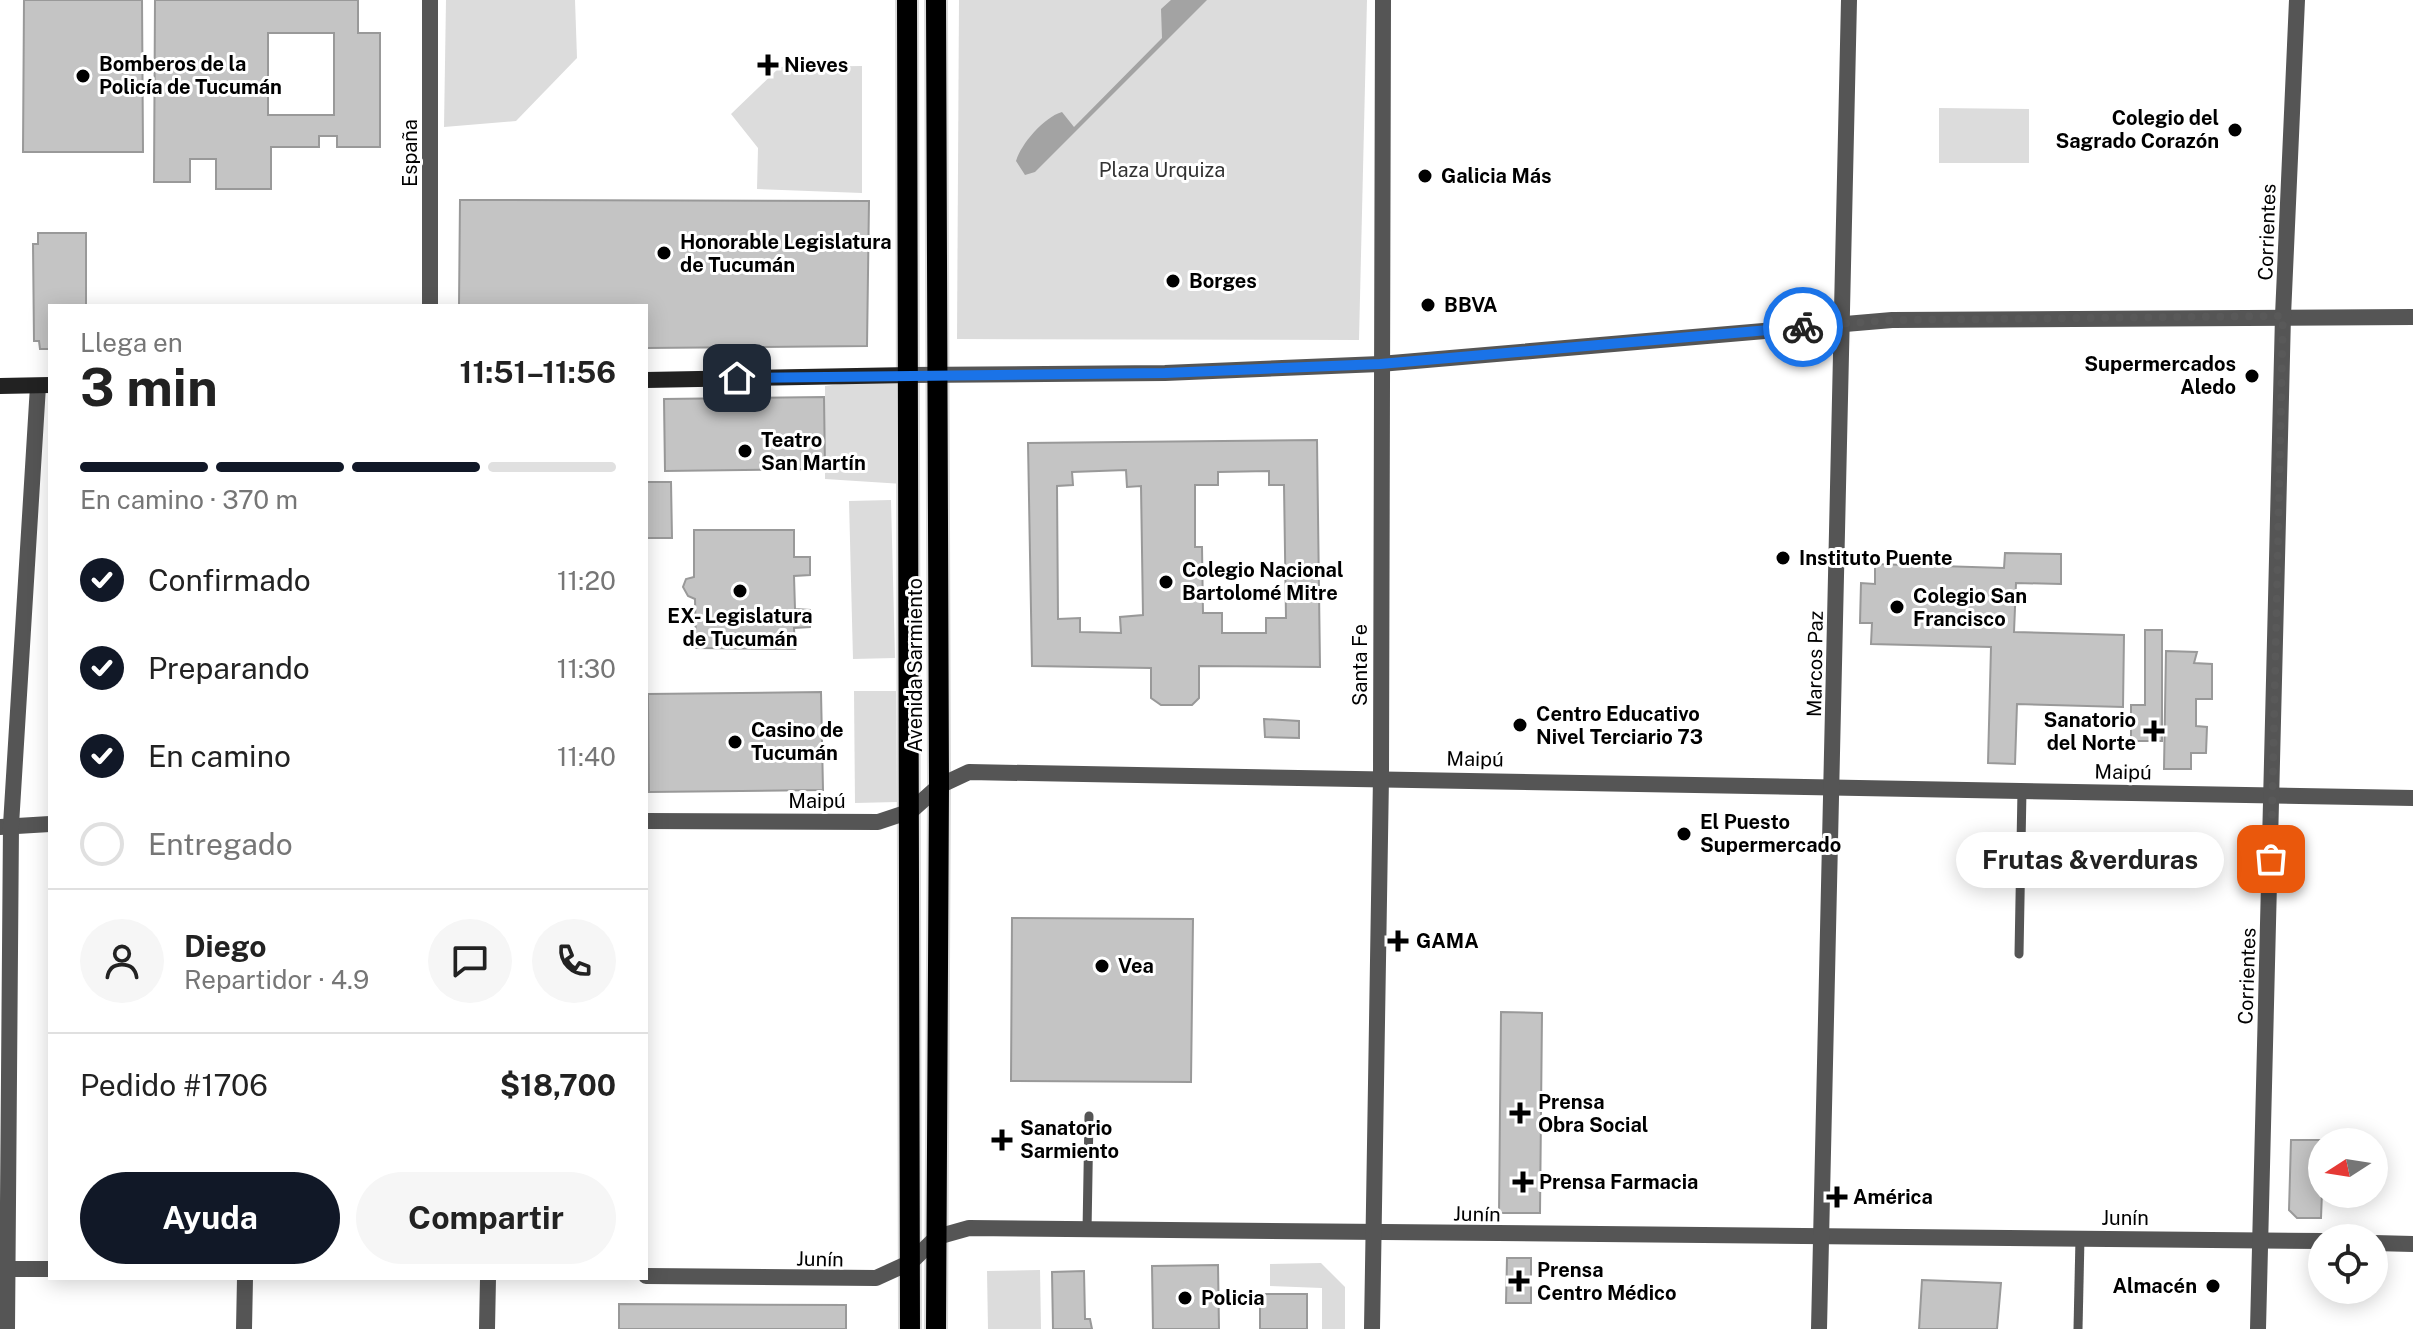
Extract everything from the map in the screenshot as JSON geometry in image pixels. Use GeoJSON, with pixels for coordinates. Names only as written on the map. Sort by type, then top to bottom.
{"type":"FeatureCollection","features":[{"type":"Feature","properties":{"kind":"main road","name":"Avenida Sarmiento"},"geometry":{"type":"LineString","coordinates":[[907,0],[910,1329]]}},
{"type":"Feature","properties":{"kind":"main road","name":"Avenida Sarmiento"},"geometry":{"type":"LineString","coordinates":[[936,0],[939,375],[936,1329]]}},
{"type":"Feature","properties":{"kind":"street","name":"España"},"geometry":{"type":"LineString","coordinates":[[430,0],[430,304]]}},
{"type":"Feature","properties":{"kind":"street","name":"Santa Fe"},"geometry":{"type":"LineString","coordinates":[[1372,1329],[1381,777],[1383,0]]}},
{"type":"Feature","properties":{"kind":"street","name":"Marcos Paz"},"geometry":{"type":"LineString","coordinates":[[1819,1329],[1849,0]]}},
{"type":"Feature","properties":{"kind":"street","name":"Corrientes"},"geometry":{"type":"LineString","coordinates":[[2258,1329],[2283,316],[2297,0]]}},
{"type":"Feature","properties":{"kind":"street"},"geometry":{"type":"LineString","coordinates":[[648,380],[1165,373],[1380,364],[1842,323],[2413,317]]}},
{"type":"Feature","properties":{"kind":"street"},"geometry":{"type":"LineString","coordinates":[[0,386],[44,386],[6,826],[4,1269],[7,1329]]}},
{"type":"Feature","properties":{"kind":"street","name":"Maipú"},"geometry":{"type":"LineString","coordinates":[[648,821],[878,822],[911,811],[939,786],[969,772],[1833,785],[2413,798]]}},
{"type":"Feature","properties":{"kind":"street"},"geometry":{"type":"LineString","coordinates":[[6,826],[48,824]]}},
{"type":"Feature","properties":{"kind":"street","name":"Junín"},"geometry":{"type":"LineString","coordinates":[[648,1276],[876,1278],[911,1262],[937,1237],[969,1228],[2308,1241]]}},
{"type":"Feature","properties":{"kind":"street"},"geometry":{"type":"LineString","coordinates":[[2388,1243],[2413,1244]]}},
{"type":"Feature","properties":{"kind":"street"},"geometry":{"type":"LineString","coordinates":[[4,1269],[48,1269]]}},
{"type":"Feature","properties":{"kind":"street"},"geometry":{"type":"LineString","coordinates":[[244,1329],[245,1280]]}},
{"type":"Feature","properties":{"kind":"street"},"geometry":{"type":"LineString","coordinates":[[487,1329],[488,1280]]}},
{"type":"Feature","properties":{"kind":"lane"},"geometry":{"type":"LineString","coordinates":[[2019,954],[2022,790]]}},
{"type":"Feature","properties":{"kind":"lane"},"geometry":{"type":"LineString","coordinates":[[1087,1231],[1089,1116]]}},
{"type":"Feature","properties":{"kind":"lane"},"geometry":{"type":"LineString","coordinates":[[2078,1329],[2080,1238]]}},
{"type":"Feature","properties":{"kind":"green space"},"geometry":{"type":"Polygon","coordinates":[[[446,0],[575,0],[577,58],[516,121],[444,127],[446,0]]]}},
{"type":"Feature","properties":{"kind":"green space","name":"Plaza Urquiza"},"geometry":{"type":"Polygon","coordinates":[[[959,0],[1367,0],[1359,340],[957,339],[959,0]]]}},
{"type":"Feature","properties":{"kind":"green space"},"geometry":{"type":"Polygon","coordinates":[[[862,66],[862,193],[757,189],[758,148],[731,114],[780,67],[862,66]]]}},
{"type":"Feature","properties":{"kind":"green space"},"geometry":{"type":"Polygon","coordinates":[[[1939,108],[2029,109],[2029,163],[1939,163],[1939,108]]]}},
{"type":"Feature","properties":{"kind":"green space"},"geometry":{"type":"Polygon","coordinates":[[[910,375],[903,484],[825,479],[825,386],[910,375]]]}},
{"type":"Feature","properties":{"kind":"green space"},"geometry":{"type":"Polygon","coordinates":[[[891,500],[895,658],[853,659],[849,501],[891,500]]]}},
{"type":"Feature","properties":{"kind":"green space"},"geometry":{"type":"Polygon","coordinates":[[[854,691],[896,691],[897,802],[855,803],[854,691]]]}},
{"type":"Feature","properties":{"kind":"green space"},"geometry":{"type":"Polygon","coordinates":[[[1321,1263],[1345,1287],[1345,1329],[1322,1329],[1322,1288],[1270,1286],[1270,1264],[1321,1263]]]}},
{"type":"Feature","properties":{"kind":"green space"},"geometry":{"type":"Polygon","coordinates":[[[1040,1270],[1041,1329],[988,1329],[987,1271],[1040,1270]]]}},
{"type":"Feature","properties":{"kind":"shaded area"},"geometry":{"type":"Polygon","coordinates":[[[1171,0],[1207,0],[1035,172],[1025,175],[1016,161],[1034,132],[1048,119],[1062,112],[1074,127],[1162,38],[1161,9],[1171,0]]]}},
{"type":"Feature","properties":{"kind":"building","name":"Bomberos de la Policía de Tucumán"},"geometry":{"type":"Polygon","coordinates":[[[24,0],[142,0],[143,152],[23,152],[24,0]]]}},
{"type":"Feature","properties":{"kind":"building"},"geometry":{"type":"Polygon","coordinates":[[[155,0],[358,0],[358,33],[380,33],[380,147],[337,147],[337,136],[319,136],[319,147],[271,147],[271,189],[216,189],[216,159],[190,159],[190,182],[154,182],[155,0]],[[268,33],[268,115],[334,115],[334,33],[268,33]]]}},
{"type":"Feature","properties":{"kind":"building","name":"Honorable Legislatura de Tucumán"},"geometry":{"type":"Polygon","coordinates":[[[460,200],[869,201],[867,346],[648,348],[648,304],[459,304],[460,200]]]}},
{"type":"Feature","properties":{"kind":"building"},"geometry":{"type":"Polygon","coordinates":[[[38,233],[86,233],[86,304],[48,304],[48,349],[40,349],[39,341],[34,341],[33,244],[38,244],[38,233]]]}},
{"type":"Feature","properties":{"kind":"building","name":"Teatro San Martín"},"geometry":{"type":"Polygon","coordinates":[[[824,397],[825,469],[665,471],[664,399],[824,397]]]}},
{"type":"Feature","properties":{"kind":"building"},"geometry":{"type":"Polygon","coordinates":[[[1317,440],[1320,667],[1199,666],[1199,698],[1192,705],[1161,705],[1151,698],[1151,668],[1032,666],[1028,443],[1317,440]],[[1126,470],[1072,472],[1073,485],[1057,486],[1058,619],[1080,618],[1080,632],[1121,633],[1120,617],[1143,615],[1141,486],[1127,487],[1126,470]],[[1269,471],[1218,472],[1218,485],[1195,485],[1195,547],[1202,547],[1203,613],[1222,613],[1222,633],[1266,633],[1266,618],[1286,618],[1284,485],[1269,485],[1269,471]]]}},
{"type":"Feature","properties":{"kind":"building"},"geometry":{"type":"Polygon","coordinates":[[[648,482],[671,482],[672,538],[648,538],[648,482]]]}},
{"type":"Feature","properties":{"kind":"building","name":"EX- Legislatura de Tucumán"},"geometry":{"type":"Polygon","coordinates":[[[694,530],[794,530],[794,557],[810,557],[810,575],[794,576],[795,609],[810,610],[810,627],[794,628],[795,649],[696,648],[695,599],[688,596],[683,587],[686,579],[694,577],[694,530]]]}},
{"type":"Feature","properties":{"kind":"building"},"geometry":{"type":"Polygon","coordinates":[[[2005,553],[2061,554],[2061,584],[2016,583],[2014,632],[2124,635],[2123,707],[2017,704],[2015,764],[1988,763],[1991,647],[1871,644],[1872,623],[1860,623],[1861,583],[1875,584],[1875,564],[2004,568],[2005,553]]]}},
{"type":"Feature","properties":{"kind":"building"},"geometry":{"type":"Polygon","coordinates":[[[2145,630],[2162,630],[2162,741],[2131,741],[2131,705],[2145,705],[2145,630]]]}},
{"type":"Feature","properties":{"kind":"building"},"geometry":{"type":"Polygon","coordinates":[[[2166,651],[2197,652],[2194,663],[2212,664],[2212,699],[2196,699],[2196,726],[2207,727],[2206,753],[2191,753],[2191,769],[2164,769],[2166,651]]]}},
{"type":"Feature","properties":{"kind":"building","name":"Casino de Tucumán"},"geometry":{"type":"Polygon","coordinates":[[[821,692],[823,790],[649,792],[648,694],[821,692]]]}},
{"type":"Feature","properties":{"kind":"building"},"geometry":{"type":"Polygon","coordinates":[[[1264,719],[1299,721],[1299,738],[1265,737],[1264,719]]]}},
{"type":"Feature","properties":{"kind":"building","name":"Vea"},"geometry":{"type":"Polygon","coordinates":[[[1012,918],[1193,919],[1191,1082],[1011,1081],[1012,918]]]}},
{"type":"Feature","properties":{"kind":"building","name":"Prensa Obra Social"},"geometry":{"type":"Polygon","coordinates":[[[1501,1012],[1542,1013],[1540,1213],[1499,1213],[1501,1012]]]}},
{"type":"Feature","properties":{"kind":"building"},"geometry":{"type":"Polygon","coordinates":[[[2291,1140],[2308,1140],[2308,1208],[2321,1208],[2321,1218],[2297,1218],[2289,1210],[2291,1140]]]}},
{"type":"Feature","properties":{"kind":"building","name":"Prensa Centro Médico"},"geometry":{"type":"Polygon","coordinates":[[[1507,1258],[1531,1258],[1531,1303],[1506,1303],[1507,1258]]]}},
{"type":"Feature","properties":{"kind":"building","name":"Policia"},"geometry":{"type":"Polygon","coordinates":[[[1218,1265],[1219,1329],[1153,1329],[1152,1266],[1218,1265]]]}},
{"type":"Feature","properties":{"kind":"building"},"geometry":{"type":"Polygon","coordinates":[[[1084,1271],[1085,1319],[1090,1319],[1092,1329],[1053,1329],[1052,1272],[1084,1271]]]}},
{"type":"Feature","properties":{"kind":"building"},"geometry":{"type":"Polygon","coordinates":[[[1922,1280],[2001,1283],[1997,1329],[1919,1329],[1922,1280]]]}},
{"type":"Feature","properties":{"kind":"building"},"geometry":{"type":"Polygon","coordinates":[[[1260,1294],[1307,1294],[1307,1329],[1260,1329],[1260,1294]]]}},
{"type":"Feature","properties":{"kind":"building"},"geometry":{"type":"Polygon","coordinates":[[[619,1304],[846,1305],[846,1329],[619,1329],[619,1304]]]}},
{"type":"Feature","properties":{"kind":"way so far"},"geometry":{"type":"LineString","coordinates":[[1803,327],[1892,320],[2283,316],[2271,859]]}},
{"type":"Feature","properties":{"kind":"place","name":"Nieves"},"geometry":{"type":"Point","coordinates":[768,65]}},
{"type":"Feature","properties":{"kind":"place","name":"Bomberos de la Policía de Tucumán"},"geometry":{"type":"Point","coordinates":[83,76]}},
{"type":"Feature","properties":{"kind":"place","name":"Colegio del Sagrado Corazón"},"geometry":{"type":"Point","coordinates":[2235,130]}},
{"type":"Feature","properties":{"kind":"place","name":"Galicia Más"},"geometry":{"type":"Point","coordinates":[1425,176]}},
{"type":"Feature","properties":{"kind":"place","name":"Honorable Legislatura de Tucumán"},"geometry":{"type":"Point","coordinates":[664,253]}},
{"type":"Feature","properties":{"kind":"place","name":"Borges"},"geometry":{"type":"Point","coordinates":[1173,281]}},
{"type":"Feature","properties":{"kind":"place","name":"BBVA"},"geometry":{"type":"Point","coordinates":[1428,305]}},
{"type":"Feature","properties":{"kind":"place","name":"Supermercados Aledo"},"geometry":{"type":"Point","coordinates":[2252,376]}},
{"type":"Feature","properties":{"kind":"place","name":"Teatro San Martín"},"geometry":{"type":"Point","coordinates":[745,451]}},
{"type":"Feature","properties":{"kind":"place","name":"Instituto Puente"},"geometry":{"type":"Point","coordinates":[1783,558]}},
{"type":"Feature","properties":{"kind":"place","name":"Colegio Nacional Bartolomé Mitre"},"geometry":{"type":"Point","coordinates":[1166,582]}},
{"type":"Feature","properties":{"kind":"place","name":"EX- Legislatura de Tucumán"},"geometry":{"type":"Point","coordinates":[740,591]}},
{"type":"Feature","properties":{"kind":"place","name":"Colegio San Francisco"},"geometry":{"type":"Point","coordinates":[1897,607]}},
{"type":"Feature","properties":{"kind":"place","name":"Centro Educativo Nivel Terciario 73"},"geometry":{"type":"Point","coordinates":[1520,725]}},
{"type":"Feature","properties":{"kind":"place","name":"Sanatorio del Norte"},"geometry":{"type":"Point","coordinates":[2154,731]}},
{"type":"Feature","properties":{"kind":"place","name":"Casino de Tucumán"},"geometry":{"type":"Point","coordinates":[735,742]}},
{"type":"Feature","properties":{"kind":"place","name":"El Puesto Supermercado"},"geometry":{"type":"Point","coordinates":[1684,834]}},
{"type":"Feature","properties":{"kind":"place","name":"Frutas &verduras"},"geometry":{"type":"Point","coordinates":[2271,859]}},
{"type":"Feature","properties":{"kind":"place","name":"GAMA"},"geometry":{"type":"Point","coordinates":[1398,941]}},
{"type":"Feature","properties":{"kind":"place","name":"Vea"},"geometry":{"type":"Point","coordinates":[1102,966]}},
{"type":"Feature","properties":{"kind":"place","name":"Prensa Obra Social"},"geometry":{"type":"Point","coordinates":[1520,1113]}},
{"type":"Feature","properties":{"kind":"place","name":"Sanatorio Sarmiento"},"geometry":{"type":"Point","coordinates":[1002,1140]}},
{"type":"Feature","properties":{"kind":"place","name":"Prensa Farmacia"},"geometry":{"type":"Point","coordinates":[1523,1182]}},
{"type":"Feature","properties":{"kind":"place","name":"América"},"geometry":{"type":"Point","coordinates":[1837,1197]}},
{"type":"Feature","properties":{"kind":"place","name":"Prensa Centro Médico"},"geometry":{"type":"Point","coordinates":[1519,1281]}},
{"type":"Feature","properties":{"kind":"place","name":"Almacén"},"geometry":{"type":"Point","coordinates":[2213,1286]}},
{"type":"Feature","properties":{"kind":"place","name":"Policia"},"geometry":{"type":"Point","coordinates":[1185,1298]}},
{"type":"Feature","properties":{"kind":"route"},"geometry":{"type":"LineString","coordinates":[[737,378],[1165,373],[1380,364],[1803,327]]}}]}
